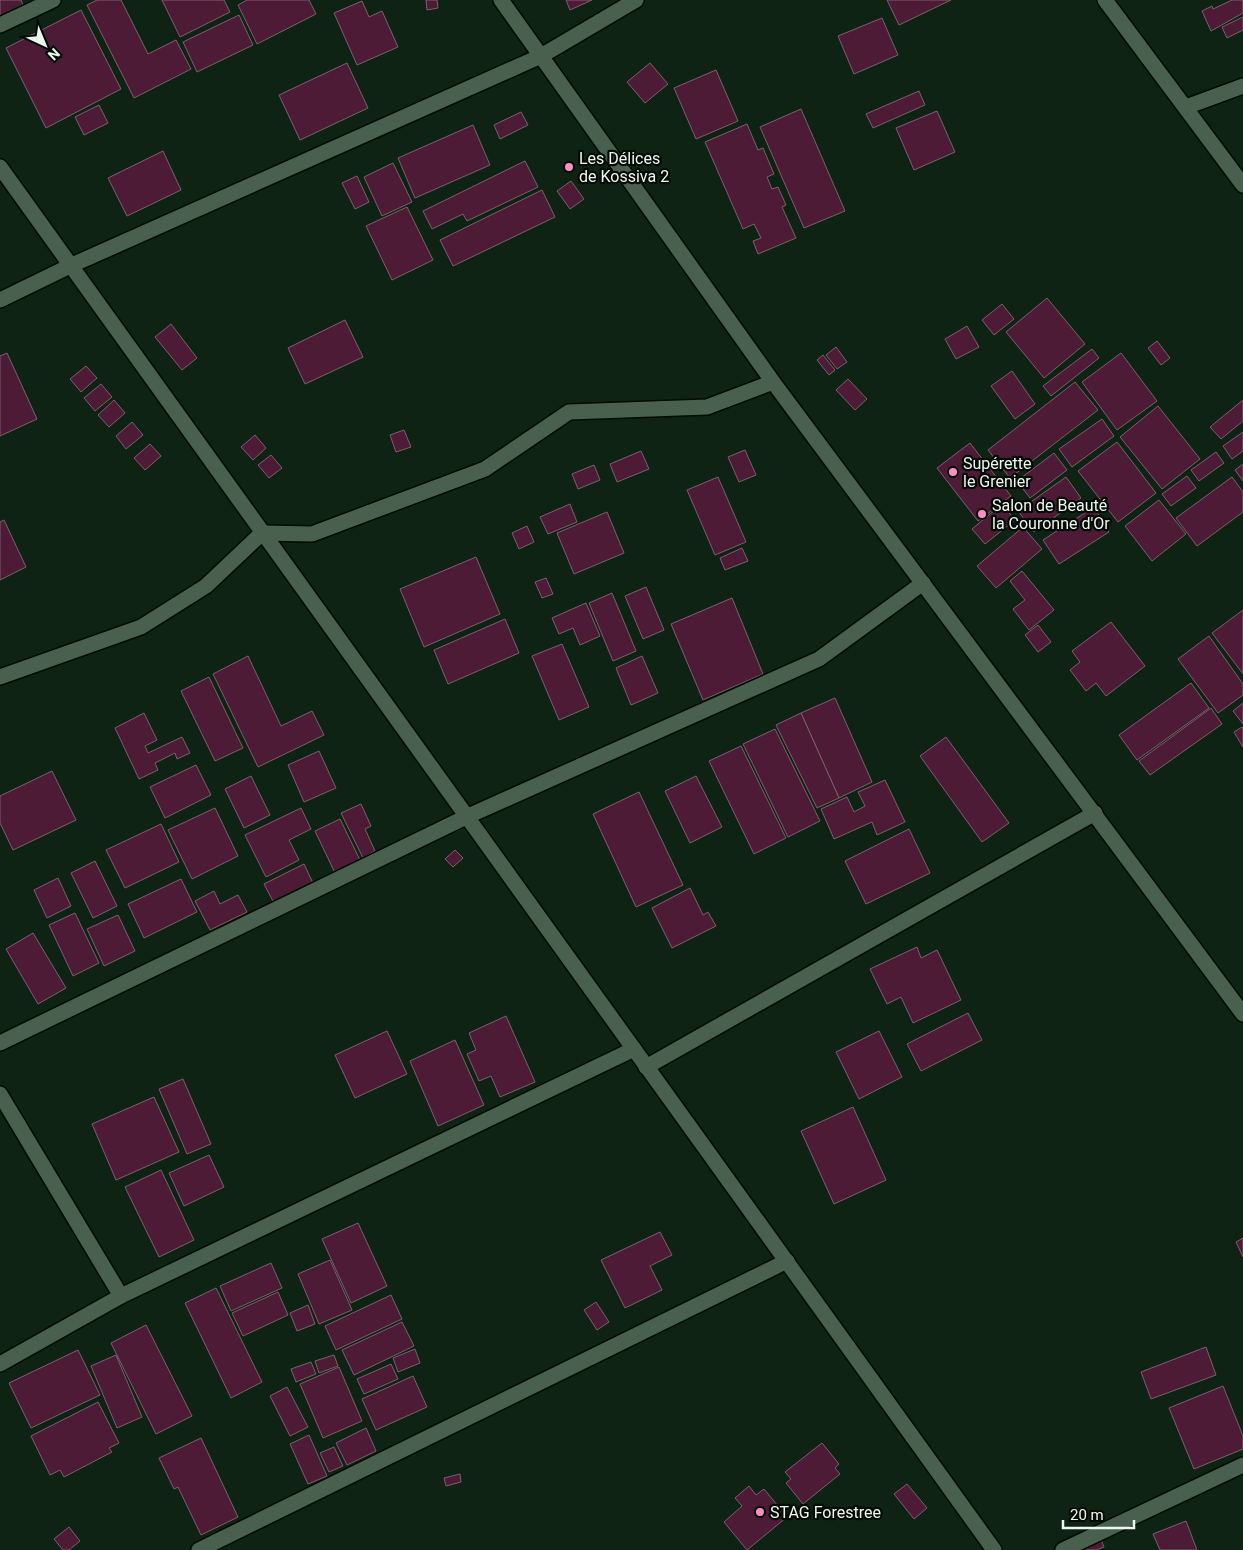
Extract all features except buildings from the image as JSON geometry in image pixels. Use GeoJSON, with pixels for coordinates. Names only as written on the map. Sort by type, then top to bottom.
{"type":"FeatureCollection","features":[{"type":"Feature","properties":{"kind":"street"},"geometry":{"type":"LineString","coordinates":[[0,25],[53,0]]}},
{"type":"Feature","properties":{"kind":"street"},"geometry":{"type":"LineString","coordinates":[[501,0],[773,382],[1243,1014]]}},
{"type":"Feature","properties":{"kind":"street"},"geometry":{"type":"LineString","coordinates":[[0,300],[72,265],[541,56],[636,0]]}},
{"type":"Feature","properties":{"kind":"street"},"geometry":{"type":"LineString","coordinates":[[1105,0],[1243,185]]}},
{"type":"Feature","properties":{"kind":"street"},"geometry":{"type":"LineString","coordinates":[[1186,107],[1243,86]]}},
{"type":"Feature","properties":{"kind":"street"},"geometry":{"type":"LineString","coordinates":[[0,167],[994,1550]]}},
{"type":"Feature","properties":{"kind":"street"},"geometry":{"type":"LineString","coordinates":[[0,678],[141,627],[206,586],[262,533],[312,534],[486,469],[569,412],[707,407],[773,382]]}},
{"type":"Feature","properties":{"kind":"street"},"geometry":{"type":"LineString","coordinates":[[0,1043],[466,817],[819,659],[923,584]]}},
{"type":"Feature","properties":{"kind":"street"},"geometry":{"type":"LineString","coordinates":[[646,1067],[1095,813]]}},
{"type":"Feature","properties":{"kind":"street"},"geometry":{"type":"LineString","coordinates":[[0,1364],[120,1296],[634,1049]]}},
{"type":"Feature","properties":{"kind":"street"},"geometry":{"type":"LineString","coordinates":[[0,1094],[120,1296]]}},
{"type":"Feature","properties":{"kind":"street"},"geometry":{"type":"LineString","coordinates":[[199,1550],[786,1261]]}},
{"type":"Feature","properties":{"kind":"street"},"geometry":{"type":"LineString","coordinates":[[1063,1550],[1243,1466]]}},
{"type":"Feature","properties":{"kind":"place","name":"Les Délices de Kossiva 2"},"geometry":{"type":"Point","coordinates":[569,167]}},
{"type":"Feature","properties":{"kind":"place","name":"Supérette le Grenier"},"geometry":{"type":"Point","coordinates":[953,472]}},
{"type":"Feature","properties":{"kind":"place","name":"Salon de Beauté la Couronne d'Or"},"geometry":{"type":"Point","coordinates":[982,514]}},
{"type":"Feature","properties":{"kind":"place","name":"STAG Forestree"},"geometry":{"type":"Point","coordinates":[760,1512]}}]}
